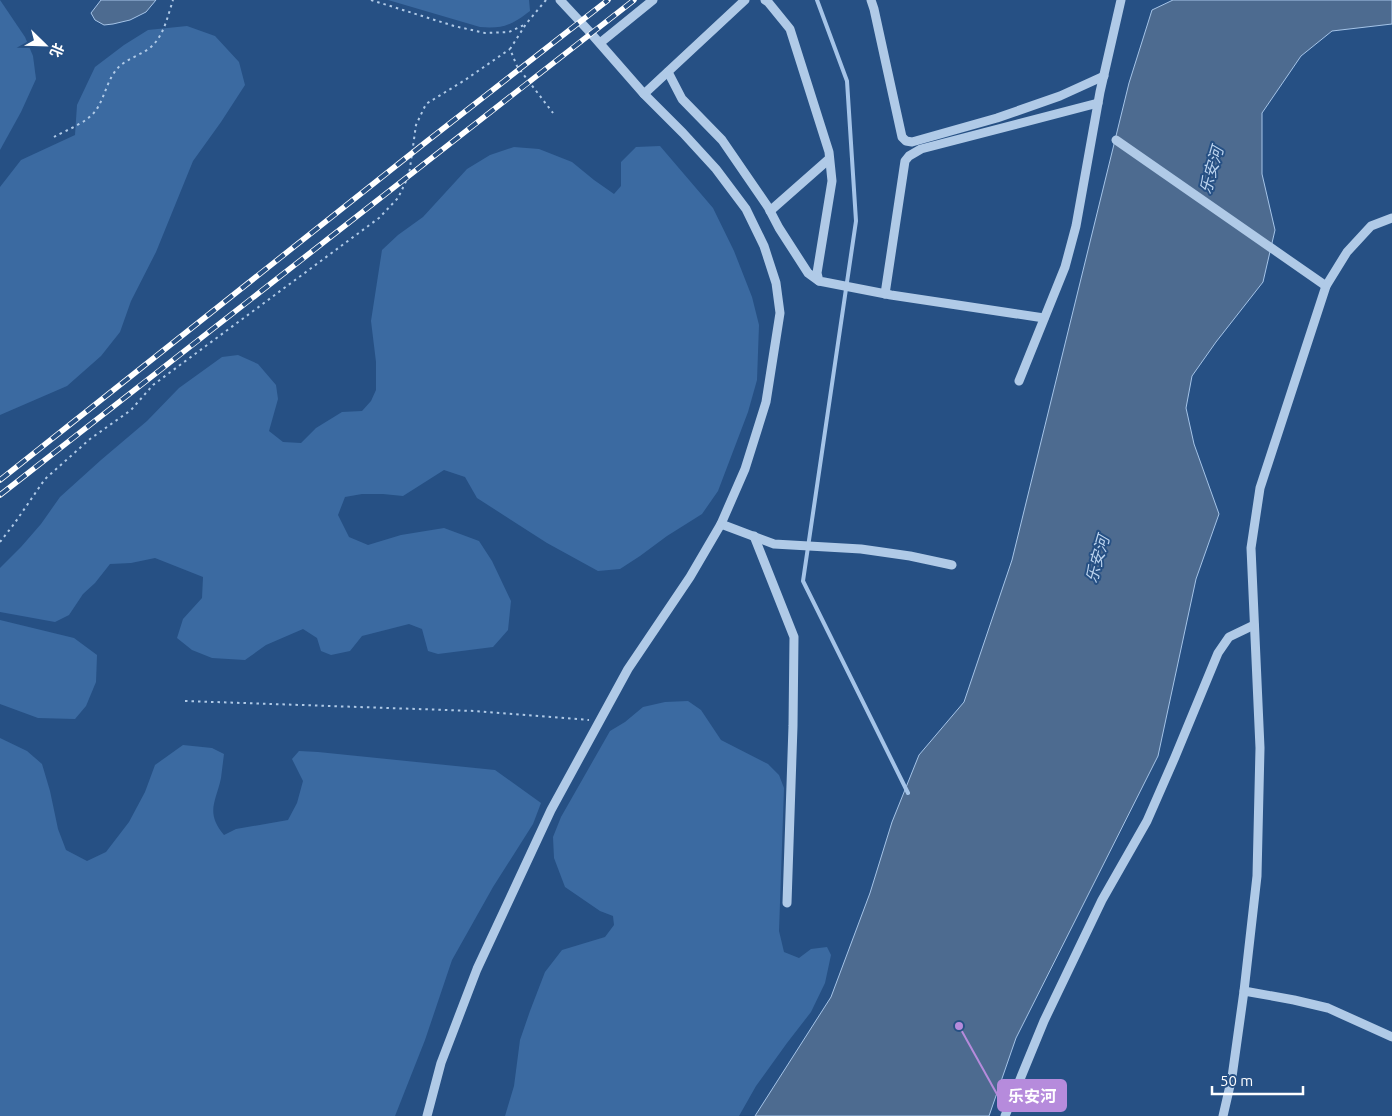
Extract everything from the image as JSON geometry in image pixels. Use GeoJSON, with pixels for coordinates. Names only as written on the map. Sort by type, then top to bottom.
{"type":"FeatureCollection","features":[{"type":"Feature","properties":{"kind":"street"},"geometry":{"type":"LineString","coordinates":[[427,1116],[441,1063],[477,969],[551,810],[628,669],[690,577],[721,524],[745,469],[766,402],[780,313],[776,283],[764,246],[746,208],[716,169],[644,94],[560,0]]}},
{"type":"Feature","properties":{"kind":"street"},"geometry":{"type":"LineString","coordinates":[[600,44],[653,0]]}},
{"type":"Feature","properties":{"kind":"street"},"geometry":{"type":"LineString","coordinates":[[644,94],[745,0]]}},
{"type":"Feature","properties":{"kind":"street"},"geometry":{"type":"LineString","coordinates":[[765,0],[790,29],[829,152],[832,182],[817,273],[819,280]]}},
{"type":"Feature","properties":{"kind":"street"},"geometry":{"type":"LineString","coordinates":[[871,0],[902,137],[906,141],[912,142],[997,118],[1060,96],[1104,76]]}},
{"type":"Feature","properties":{"kind":"street"},"geometry":{"type":"LineString","coordinates":[[1019,381],[1065,267],[1076,226],[1098,103],[1121,0]]}},
{"type":"Feature","properties":{"kind":"street"},"geometry":{"type":"LineString","coordinates":[[668,72],[682,99],[722,140],[808,272],[819,280],[886,294],[1044,318]]}},
{"type":"Feature","properties":{"kind":"street"},"geometry":{"type":"LineString","coordinates":[[886,294],[905,161],[909,156],[921,149],[1098,103]]}},
{"type":"Feature","properties":{"kind":"street"},"geometry":{"type":"LineString","coordinates":[[1116,140],[1326,286]]}},
{"type":"Feature","properties":{"kind":"street"},"geometry":{"type":"LineString","coordinates":[[770,211],[829,159]]}},
{"type":"Feature","properties":{"kind":"street"},"geometry":{"type":"LineString","coordinates":[[1223,1116],[1232,1077],[1257,876],[1260,748],[1251,548],[1260,488],[1326,286],[1347,252],[1371,226],[1392,218]]}},
{"type":"Feature","properties":{"kind":"street"},"geometry":{"type":"LineString","coordinates":[[721,524],[774,544],[869,550],[952,564]]}},
{"type":"Feature","properties":{"kind":"street"},"geometry":{"type":"LineString","coordinates":[[754,536],[794,638],[788,903]]}},
{"type":"Feature","properties":{"kind":"street"},"geometry":{"type":"LineString","coordinates":[[1006,1116],[1048,1012],[1102,900],[1147,821],[1218,653],[1229,637],[1254,625]]}},
{"type":"Feature","properties":{"kind":"street"},"geometry":{"type":"LineString","coordinates":[[1244,991],[1328,1008],[1392,1037]]}},
{"type":"Feature","properties":{"kind":"path"},"geometry":{"type":"LineString","coordinates":[[54,137],[85,120],[98,109],[117,68],[152,47],[159,37],[173,0]]}},
{"type":"Feature","properties":{"kind":"path"},"geometry":{"type":"LineString","coordinates":[[371,0],[454,26],[485,33],[509,32],[526,24]]}},
{"type":"Feature","properties":{"kind":"path"},"geometry":{"type":"LineString","coordinates":[[0,542],[44,479],[90,439],[131,410],[153,385],[379,218],[398,198],[408,175],[416,125],[426,104],[510,49],[526,24],[546,0]]}},
{"type":"Feature","properties":{"kind":"path"},"geometry":{"type":"LineString","coordinates":[[510,49],[517,66],[553,113]]}},
{"type":"Feature","properties":{"kind":"path"},"geometry":{"type":"LineString","coordinates":[[185,701],[475,711],[600,720]]}},
{"type":"Feature","properties":{"kind":"shaded area"},"geometry":{"type":"Polygon","coordinates":[[[0,0],[25,37],[33,56],[36,79],[21,112],[0,150],[0,0]]]}},
{"type":"Feature","properties":{"kind":"shaded area"},"geometry":{"type":"Polygon","coordinates":[[[388,0],[529,0],[530,11],[518,20],[501,27],[480,27],[388,0]]]}},
{"type":"Feature","properties":{"kind":"shaded area"},"geometry":{"type":"Polygon","coordinates":[[[187,26],[215,36],[239,62],[245,85],[193,161],[156,252],[131,301],[120,332],[101,356],[67,386],[0,415],[0,187],[21,160],[75,135],[77,105],[95,67],[148,30],[187,26]]]}},
{"type":"Feature","properties":{"kind":"shaded area"},"geometry":{"type":"Polygon","coordinates":[[[660,146],[713,208],[734,251],[752,297],[759,325],[757,380],[748,412],[718,491],[702,514],[620,569],[598,571],[547,543],[477,498],[465,477],[444,470],[403,496],[362,494],[345,497],[338,515],[349,537],[368,545],[401,535],[444,528],[479,541],[492,561],[511,601],[508,630],[493,647],[438,654],[428,651],[422,629],[409,624],[362,636],[350,651],[331,655],[321,651],[317,638],[303,629],[266,645],[245,660],[212,658],[192,650],[177,638],[183,619],[202,598],[203,577],[155,558],[131,563],[110,564],[95,583],[83,594],[69,615],[55,622],[0,612],[0,568],[41,524],[60,497],[147,421],[179,388],[222,357],[238,355],[258,364],[276,385],[278,399],[269,431],[283,442],[301,443],[316,428],[342,412],[362,411],[371,401],[376,390],[376,362],[371,321],[382,250],[398,235],[423,217],[467,169],[490,155],[514,147],[539,149],[572,162],[614,194],[621,186],[621,162],[636,147],[660,146]]]}},
{"type":"Feature","properties":{"kind":"shaded area"},"geometry":{"type":"Polygon","coordinates":[[[0,620],[74,638],[97,655],[96,682],[86,706],[75,719],[38,718],[0,704],[0,620]]]}},
{"type":"Feature","properties":{"kind":"shaded area"},"geometry":{"type":"Polygon","coordinates":[[[688,701],[701,710],[721,740],[768,764],[779,775],[784,788],[779,931],[784,952],[799,958],[811,949],[827,947],[831,955],[825,983],[811,1012],[756,1086],[739,1116],[505,1116],[514,1086],[520,1040],[545,972],[562,950],[605,937],[614,925],[613,916],[600,911],[565,887],[554,858],[553,837],[561,817],[610,731],[625,722],[643,707],[665,702],[688,701]]]}},
{"type":"Feature","properties":{"kind":"shaded area"},"geometry":{"type":"Polygon","coordinates":[[[0,738],[27,751],[42,764],[58,829],[66,850],[87,861],[106,852],[129,822],[145,792],[155,765],[183,745],[212,748],[224,754],[213,813],[218,827],[224,835],[236,829],[288,820],[297,803],[303,781],[292,759],[299,751],[495,770],[541,803],[533,824],[493,887],[452,960],[425,1040],[395,1116],[0,1116],[0,738]]]}},
{"type":"Feature","properties":{"kind":"water"},"geometry":{"type":"Polygon","coordinates":[[[101,0],[156,0],[146,12],[130,20],[104,25],[95,20],[91,13],[101,0]]]}},
{"type":"Feature","properties":{"kind":"water"},"geometry":{"type":"Polygon","coordinates":[[[1173,0],[1392,0],[1392,24],[1332,31],[1301,56],[1262,113],[1262,174],[1275,230],[1263,282],[1192,376],[1186,408],[1194,444],[1219,514],[1196,579],[1158,756],[1016,1038],[989,1116],[755,1116],[831,997],[870,893],[892,822],[919,755],[964,702],[1012,560],[1129,83],[1152,10],[1173,0]]]}},
{"type":"Feature","properties":{"kind":"waterway"},"geometry":{"type":"LineString","coordinates":[[817,0],[847,81],[856,221],[803,581],[908,793]]}},
{"type":"Feature","properties":{"kind":"railway"},"geometry":{"type":"LineString","coordinates":[[0,480],[608,0]]}},
{"type":"Feature","properties":{"kind":"railway"},"geometry":{"type":"LineString","coordinates":[[0,495],[634,0]]}},
{"type":"Feature","properties":{"kind":"place","name":"乐安河"},"geometry":{"type":"Point","coordinates":[959,1026]}}]}
